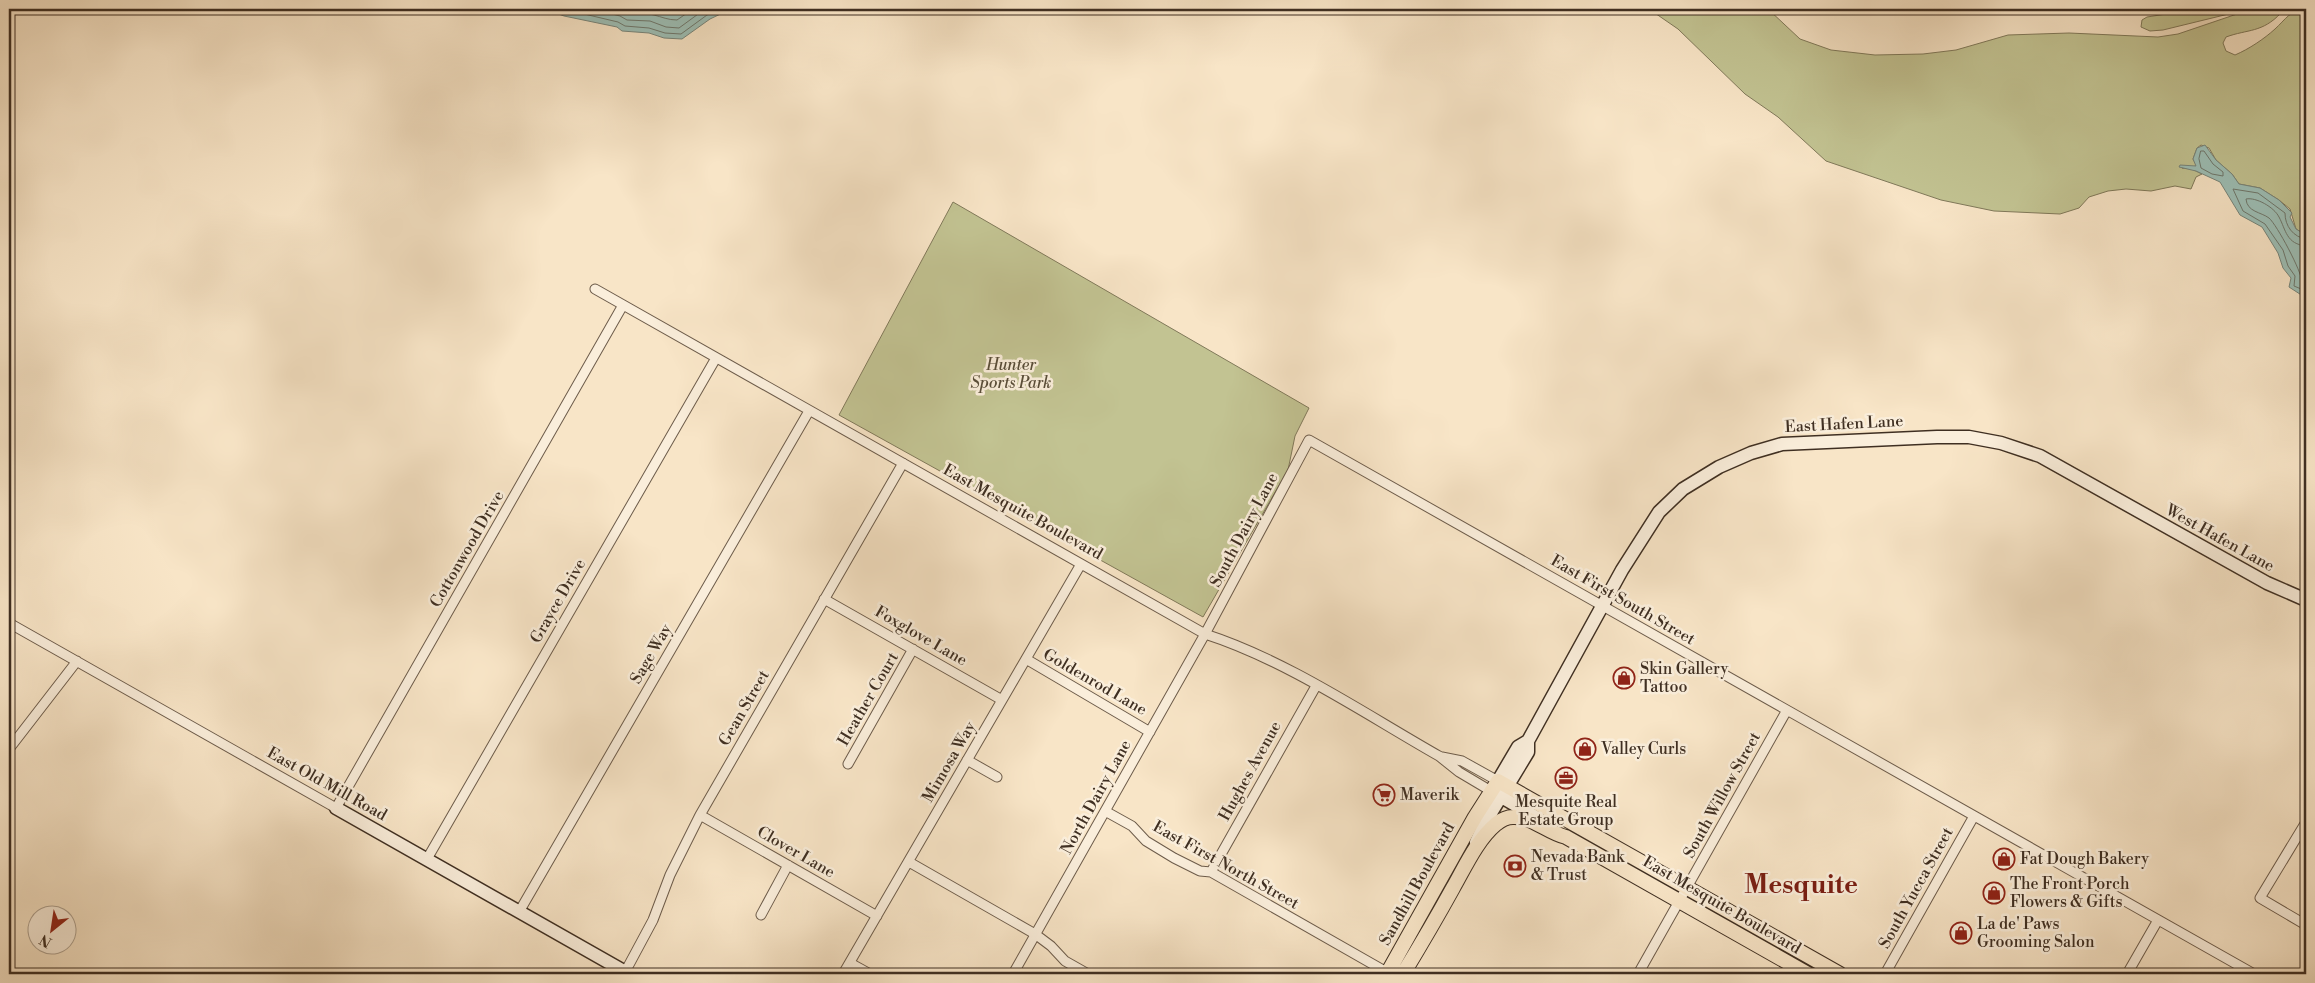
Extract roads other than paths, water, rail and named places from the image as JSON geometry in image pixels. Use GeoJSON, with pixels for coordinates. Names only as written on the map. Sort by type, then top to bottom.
{"type":"FeatureCollection","features":[{"type":"Feature","properties":{"kind":"main road","name":"East Hafen Lane"},"geometry":{"type":"LineString","coordinates":[[1499,789],[1528,752],[1528,741],[1638,544],[1659,512],[1683,489],[1719,467],[1751,453],[1782,444],[1969,437],[2001,443],[2040,456],[2146,515]]}},
{"type":"Feature","properties":{"kind":"main road","name":"West Hafen Lane"},"geometry":{"type":"LineString","coordinates":[[2146,515],[2267,583],[2306,600]]}},
{"type":"Feature","properties":{"kind":"main road","name":"East Mesquite Boulevard"},"geometry":{"type":"LineString","coordinates":[[1499,789],[1683,894],[1808,974]]}},
{"type":"Feature","properties":{"kind":"main road","name":"East Mesquite Boulevard"},"geometry":{"type":"LineString","coordinates":[[1499,789],[1566,837],[1840,974]]}},
{"type":"Feature","properties":{"kind":"main road","name":"Sandhill Boulevard"},"geometry":{"type":"LineString","coordinates":[[1403,974],[1464,868],[1499,789]]}},
{"type":"Feature","properties":{"kind":"main road","name":"Sandhill Boulevard"},"geometry":{"type":"LineString","coordinates":[[1389,974],[1499,789]]}},
{"type":"Feature","properties":{"kind":"main road","name":"East Old Mill Road"},"geometry":{"type":"LineString","coordinates":[[336,808],[626,974]]}},
{"type":"Feature","properties":{"kind":"main road"},"geometry":{"type":"LineString","coordinates":[[1464,868],[1490,830],[1506,818],[1515,817],[1528,820],[1557,835],[1566,837]]}},
{"type":"Feature","properties":{"kind":"street","name":"East Mesquite Boulevard"},"geometry":{"type":"LineString","coordinates":[[595,289],[1205,634],[1257,654],[1439,756],[1462,761],[1499,789]]}},
{"type":"Feature","properties":{"kind":"street","name":"Cottonwood Drive"},"geometry":{"type":"LineString","coordinates":[[336,808],[623,305]]}},
{"type":"Feature","properties":{"kind":"street","name":"Grayce Drive"},"geometry":{"type":"LineString","coordinates":[[426,859],[716,358]]}},
{"type":"Feature","properties":{"kind":"street","name":"Sage Way"},"geometry":{"type":"LineString","coordinates":[[519,912],[809,411]]}},
{"type":"Feature","properties":{"kind":"street","name":"East First South Street"},"geometry":{"type":"LineString","coordinates":[[1309,440],[2254,974]]}},
{"type":"Feature","properties":{"kind":"street","name":"South Dairy Lane"},"geometry":{"type":"LineString","coordinates":[[1205,634],[1309,440]]}},
{"type":"Feature","properties":{"kind":"street","name":"Gean Street"},"geometry":{"type":"LineString","coordinates":[[626,974],[654,920],[670,875],[700,815],[903,463]]}},
{"type":"Feature","properties":{"kind":"street","name":"Mimosa Way"},"geometry":{"type":"LineString","coordinates":[[843,974],[1081,564]]}},
{"type":"Feature","properties":{"kind":"street","name":"Foxglove Lane"},"geometry":{"type":"LineString","coordinates":[[824,599],[1002,700]]}},
{"type":"Feature","properties":{"kind":"street","name":"East Old Mill Road"},"geometry":{"type":"LineString","coordinates":[[9,623],[336,808]]}},
{"type":"Feature","properties":{"kind":"street","name":"North Dairy Lane"},"geometry":{"type":"LineString","coordinates":[[1012,974],[1205,634]]}},
{"type":"Feature","properties":{"kind":"street","name":"Heather Court"},"geometry":{"type":"LineString","coordinates":[[848,764],[913,649]]}},
{"type":"Feature","properties":{"kind":"street","name":"Goldenrod Lane"},"geometry":{"type":"LineString","coordinates":[[1026,659],[1150,732]]}},
{"type":"Feature","properties":{"kind":"street"},"geometry":{"type":"LineString","coordinates":[[9,749],[77,661]]}},
{"type":"Feature","properties":{"kind":"street","name":"Hughes Avenue"},"geometry":{"type":"LineString","coordinates":[[1212,872],[1316,686]]}},
{"type":"Feature","properties":{"kind":"street","name":"South Willow Street"},"geometry":{"type":"LineString","coordinates":[[1638,974],[1787,710]]}},
{"type":"Feature","properties":{"kind":"street"},"geometry":{"type":"LineString","coordinates":[[967,760],[997,777]]}},
{"type":"Feature","properties":{"kind":"street","name":"East First North Street"},"geometry":{"type":"LineString","coordinates":[[1105,811],[1132,826],[1146,841],[1174,858],[1200,872],[1212,872],[1389,974]]}},
{"type":"Feature","properties":{"kind":"street","name":"Clover Lane"},"geometry":{"type":"LineString","coordinates":[[700,815],[877,916]]}},
{"type":"Feature","properties":{"kind":"street","name":"South Yucca Street"},"geometry":{"type":"LineString","coordinates":[[1885,974],[1974,816]]}},
{"type":"Feature","properties":{"kind":"street"},"geometry":{"type":"LineString","coordinates":[[2306,822],[2260,898],[2306,925]]}},
{"type":"Feature","properties":{"kind":"street"},"geometry":{"type":"LineString","coordinates":[[908,862],[1035,934],[1051,946],[1065,961],[1088,974]]}},
{"type":"Feature","properties":{"kind":"street"},"geometry":{"type":"LineString","coordinates":[[760,915],[788,865]]}},
{"type":"Feature","properties":{"kind":"street"},"geometry":{"type":"LineString","coordinates":[[2127,974],[2158,920]]}},
{"type":"Feature","properties":{"kind":"street"},"geometry":{"type":"LineString","coordinates":[[850,963],[870,974]]}},
{"type":"Feature","properties":{"kind":"water"},"geometry":{"type":"Polygon","coordinates":[[[545,9],[731,9],[710,19],[682,39],[664,38],[649,33],[622,31],[617,27],[564,16],[545,9]]]}},
{"type":"Feature","properties":{"kind":"water"},"geometry":{"type":"Polygon","coordinates":[[[2205,145],[2216,160],[2232,174],[2239,184],[2260,188],[2279,200],[2292,213],[2290,217],[2296,229],[2306,235],[2306,298],[2289,287],[2291,278],[2283,268],[2278,253],[2262,227],[2240,215],[2220,182],[2196,171],[2179,167],[2180,165],[2196,166],[2193,159],[2197,148],[2205,145]]]}},
{"type":"Feature","properties":{"kind":"place","name":"Skin Gallery Tattoo"},"geometry":{"type":"Point","coordinates":[1624,678]}},
{"type":"Feature","properties":{"kind":"place","name":"Valley Curls"},"geometry":{"type":"Point","coordinates":[1585,749]}},
{"type":"Feature","properties":{"kind":"place","name":"Mesquite Real Estate Group"},"geometry":{"type":"Point","coordinates":[1566,778]}},
{"type":"Feature","properties":{"kind":"place","name":"Maverik"},"geometry":{"type":"Point","coordinates":[1384,795]}},
{"type":"Feature","properties":{"kind":"place","name":"Fat Dough Bakery"},"geometry":{"type":"Point","coordinates":[2004,859]}},
{"type":"Feature","properties":{"kind":"place","name":"Nevada Bank & Trust"},"geometry":{"type":"Point","coordinates":[1515,866]}},
{"type":"Feature","properties":{"kind":"place","name":"The Front Porch Flowers & Gifts"},"geometry":{"type":"Point","coordinates":[1994,893]}},
{"type":"Feature","properties":{"kind":"place","name":"La de' Paws Grooming Salon"},"geometry":{"type":"Point","coordinates":[1961,933]}},
{"type":"Feature","properties":{"kind":"district","name":"Mesquite"},"geometry":{"type":"Point","coordinates":[1801,885]}},
{"type":"Feature","properties":{"kind":"park label","name":"Hunter Sports Park"},"geometry":{"type":"Point","coordinates":[1011,374]}}]}
